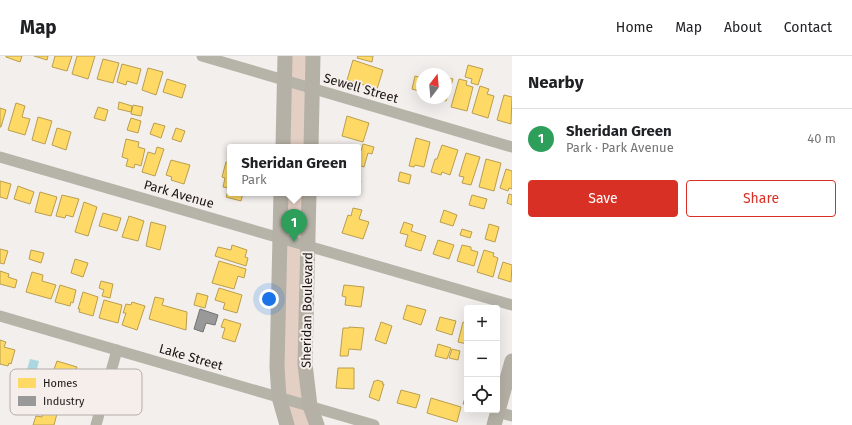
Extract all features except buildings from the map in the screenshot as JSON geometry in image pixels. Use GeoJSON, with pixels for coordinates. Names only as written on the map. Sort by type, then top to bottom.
{"type":"FeatureCollection","features":[{"type":"Feature","properties":{"kind":"main road"},"geometry":{"type":"LineString","coordinates":[[283,144],[286,56]]}},
{"type":"Feature","properties":{"kind":"main road"},"geometry":{"type":"LineString","coordinates":[[311,144],[313,56]]}},
{"type":"Feature","properties":{"kind":"main road"},"geometry":{"type":"LineString","coordinates":[[281,196],[277,367],[279,397],[287,425]]}},
{"type":"Feature","properties":{"kind":"main road","name":"Sheridan Boulevard"},"geometry":{"type":"LineString","coordinates":[[309,196],[305,364],[310,406],[316,425]]}},
{"type":"Feature","properties":{"kind":"main road"},"geometry":{"type":"LineString","coordinates":[[496,418],[512,361]]}},
{"type":"Feature","properties":{"kind":"street","name":"Sewell Street"},"geometry":{"type":"LineString","coordinates":[[202,56],[512,147]]}},
{"type":"Feature","properties":{"kind":"street","name":"Park Avenue"},"geometry":{"type":"LineString","coordinates":[[0,157],[512,306]]}},
{"type":"Feature","properties":{"kind":"street","name":"Lake Street"},"geometry":{"type":"LineString","coordinates":[[0,316],[374,425]]}},
{"type":"Feature","properties":{"kind":"street"},"geometry":{"type":"LineString","coordinates":[[112,369],[117,350]]}},
{"type":"Feature","properties":{"kind":"street"},"geometry":{"type":"LineString","coordinates":[[96,425],[99,415]]}},
{"type":"Feature","properties":{"kind":"street"},"geometry":{"type":"LineString","coordinates":[[496,418],[512,416]]}},
{"type":"Feature","properties":{"kind":"shaded area"},"geometry":{"type":"Polygon","coordinates":[[[285,56],[313,56],[311,144],[283,144],[285,56]]]}},
{"type":"Feature","properties":{"kind":"shaded area"},"geometry":{"type":"Polygon","coordinates":[[[281,196],[309,196],[305,364],[317,425],[287,425],[279,397],[281,196]]]}},
{"type":"Feature","properties":{"kind":"water"},"geometry":{"type":"Polygon","coordinates":[[[30,359],[39,361],[37,369],[27,369],[30,359]]]}},
{"type":"Feature","properties":{"kind":"place","name":"Sheridan Green"},"geometry":{"type":"Point","coordinates":[294,242]}}]}
